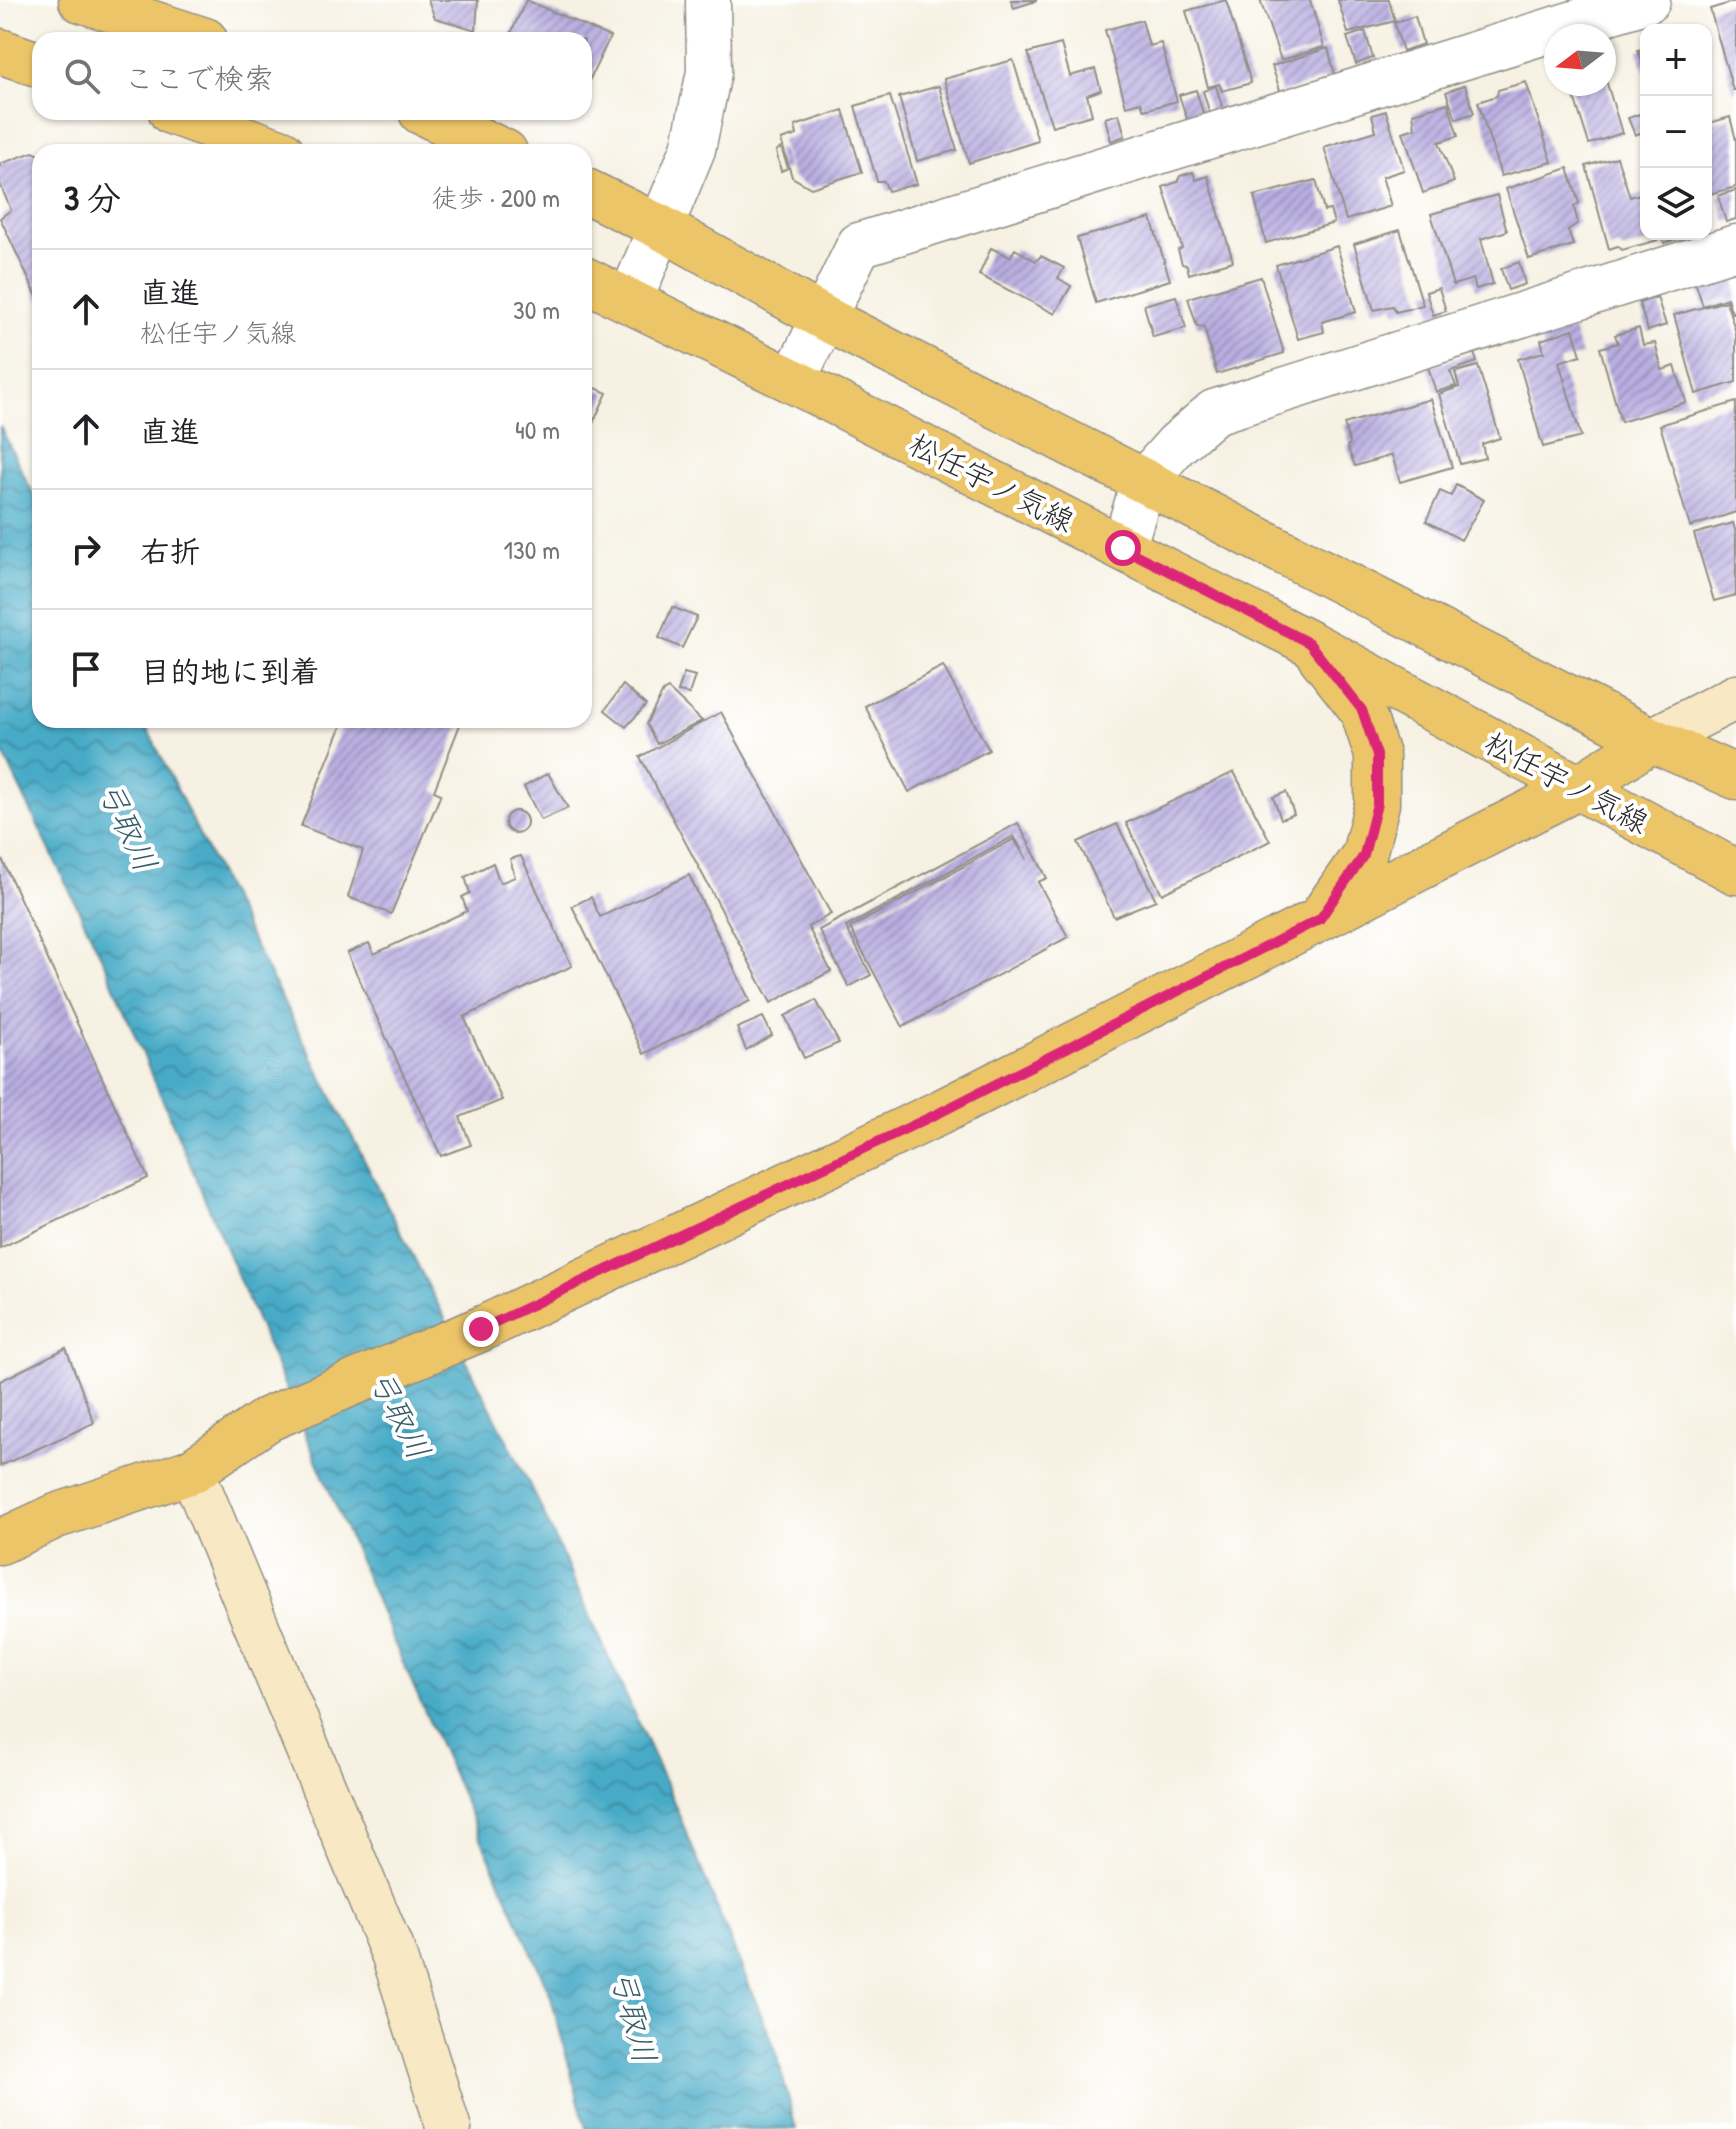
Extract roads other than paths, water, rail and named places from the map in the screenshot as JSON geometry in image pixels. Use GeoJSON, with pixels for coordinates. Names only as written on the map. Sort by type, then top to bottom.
{"type":"FeatureCollection","features":[{"type":"Feature","properties":{"kind":"main road"},"geometry":{"type":"LineString","coordinates":[[81,0],[180,32]]}},
{"type":"Feature","properties":{"kind":"main road"},"geometry":{"type":"LineString","coordinates":[[0,51],[32,62]]}},
{"type":"Feature","properties":{"kind":"main road"},"geometry":{"type":"LineString","coordinates":[[193,120],[260,144]]}},
{"type":"Feature","properties":{"kind":"main road"},"geometry":{"type":"LineString","coordinates":[[438,120],[488,144]]}},
{"type":"Feature","properties":{"kind":"main road"},"geometry":{"type":"LineString","coordinates":[[592,194],[660,227],[824,318],[1652,740],[1736,777]]}},
{"type":"Feature","properties":{"kind":"main road","name":"松任宇ノ気線"},"geometry":{"type":"LineString","coordinates":[[592,283],[793,381],[1309,643],[1736,872]]}},
{"type":"Feature","properties":{"kind":"main road"},"geometry":{"type":"LineString","coordinates":[[1309,643],[1362,710],[1377,755],[1377,804],[1364,855],[1320,919]]}},
{"type":"Feature","properties":{"kind":"main road"},"geometry":{"type":"LineString","coordinates":[[0,1542],[56,1516],[192,1471],[268,1419],[481,1329],[939,1113],[1577,788],[1652,740]]}},
{"type":"Feature","properties":{"kind":"street"},"geometry":{"type":"LineString","coordinates":[[630,301],[693,149],[709,72],[708,0]]}},
{"type":"Feature","properties":{"kind":"street"},"geometry":{"type":"LineString","coordinates":[[793,381],[859,245],[1648,0]]}},
{"type":"Feature","properties":{"kind":"street"},"geometry":{"type":"LineString","coordinates":[[1123,548],[1144,481],[1176,445],[1214,412],[1736,247]]}},
{"type":"Feature","properties":{"kind":"street"},"geometry":{"type":"LineString","coordinates":[[1652,740],[1736,697]]}},
{"type":"Feature","properties":{"kind":"street"},"geometry":{"type":"LineString","coordinates":[[192,1471],[394,1956],[449,2129]]}},
{"type":"Feature","properties":{"kind":"water","name":"弓取川"},"geometry":{"type":"Polygon","coordinates":[[[0,426],[32,492],[32,728],[147,728],[537,1499],[670,1793],[776,2051],[796,2129],[586,2129],[550,1994],[393,1640],[102,958],[0,747],[0,426]]]}}]}
